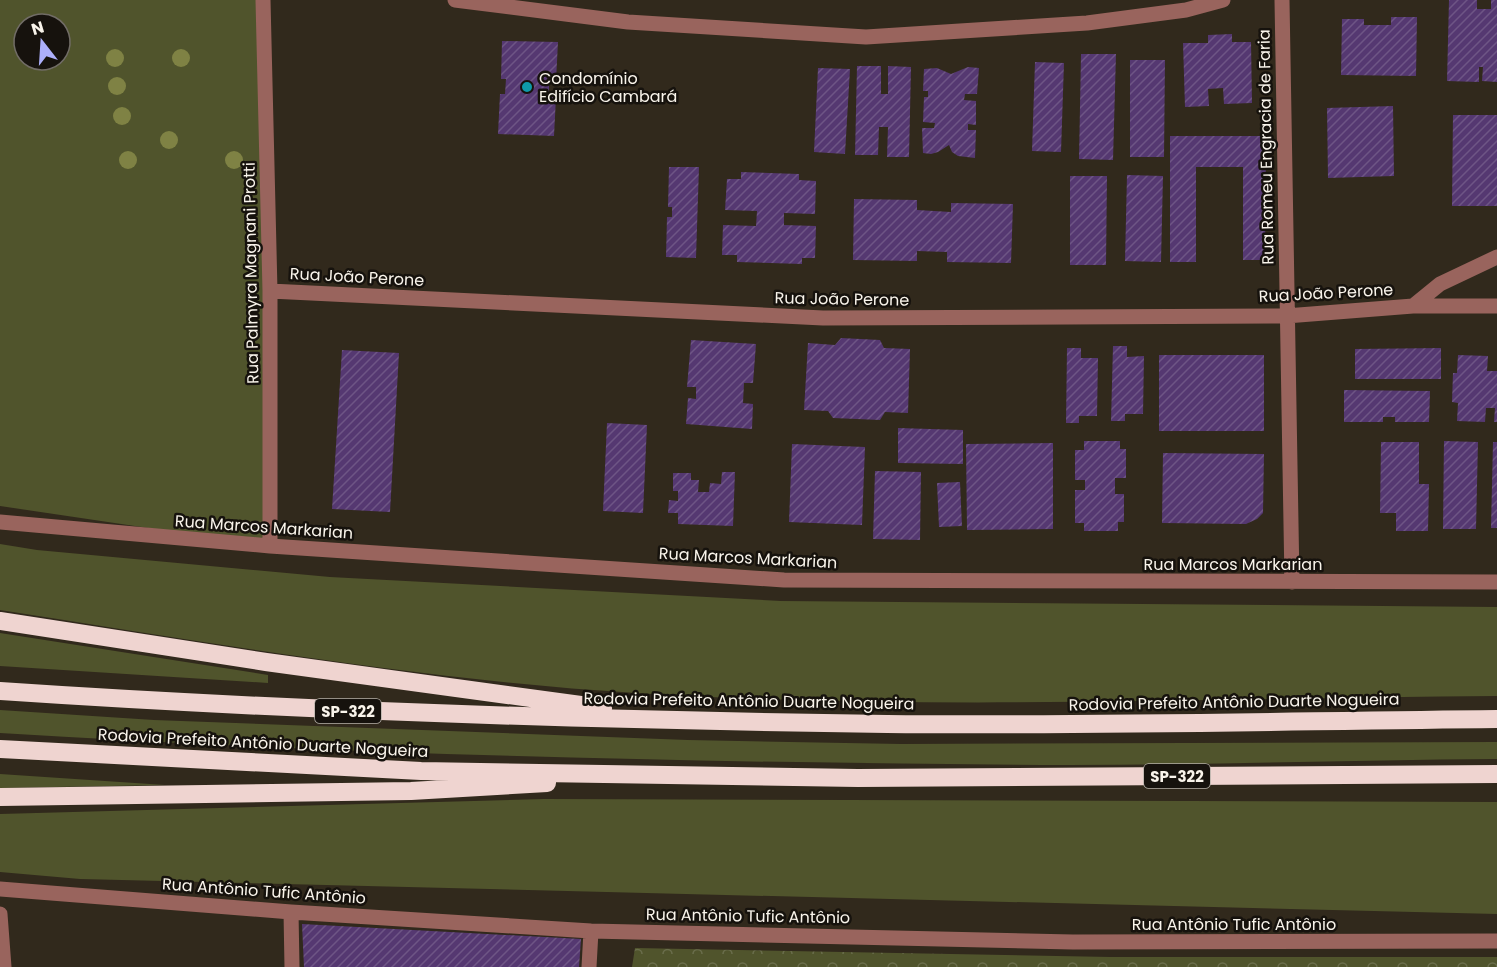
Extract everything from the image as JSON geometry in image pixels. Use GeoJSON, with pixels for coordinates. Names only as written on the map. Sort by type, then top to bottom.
{"type":"FeatureCollection","features":[{"type":"Feature","properties":{"kind":"highway"},"geometry":{"type":"LineString","coordinates":[[0,621],[266,662],[697,720]]}},
{"type":"Feature","properties":{"kind":"highway","name":"Rodovia Prefeito Antônio Duarte Nogueira"},"geometry":{"type":"LineString","coordinates":[[0,691],[344,711],[889,724],[1497,719]]}},
{"type":"Feature","properties":{"kind":"highway","name":"Rodovia Prefeito Antônio Duarte Nogueira"},"geometry":{"type":"LineString","coordinates":[[0,749],[421,771],[858,778],[1497,774]]}},
{"type":"Feature","properties":{"kind":"highway"},"geometry":{"type":"LineString","coordinates":[[0,797],[411,791],[688,775]]}},
{"type":"Feature","properties":{"kind":"street","name":"Rua Palmyra Magnani Protti"},"geometry":{"type":"LineString","coordinates":[[263,0],[270,291],[270,546]]}},
{"type":"Feature","properties":{"kind":"street"},"geometry":{"type":"LineString","coordinates":[[455,0],[628,22],[866,37],[1088,23],[1186,10],[1223,0]]}},
{"type":"Feature","properties":{"kind":"street","name":"Rua Romeu Engracia de Faria"},"geometry":{"type":"LineString","coordinates":[[1282,0],[1292,582]]}},
{"type":"Feature","properties":{"kind":"street","name":"Rua João Perone"},"geometry":{"type":"LineString","coordinates":[[1413,306],[1440,284],[1497,257]]}},
{"type":"Feature","properties":{"kind":"street","name":"Rua João Perone"},"geometry":{"type":"LineString","coordinates":[[270,291],[822,318],[1286,316],[1413,306],[1497,306]]}},
{"type":"Feature","properties":{"kind":"street","name":"Rua Marcos Markarian"},"geometry":{"type":"LineString","coordinates":[[0,522],[270,546],[784,580],[1497,582]]}},
{"type":"Feature","properties":{"kind":"street","name":"Rua Antônio Tufic Antônio"},"geometry":{"type":"LineString","coordinates":[[0,889],[291,912],[591,930],[1073,942],[1497,941]]}},
{"type":"Feature","properties":{"kind":"street"},"geometry":{"type":"LineString","coordinates":[[291,912],[292,967]]}},
{"type":"Feature","properties":{"kind":"street"},"geometry":{"type":"LineString","coordinates":[[0,914],[4,967]]}},
{"type":"Feature","properties":{"kind":"street"},"geometry":{"type":"LineString","coordinates":[[589,967],[591,930]]}},
{"type":"Feature","properties":{"kind":"green space"},"geometry":{"type":"Polygon","coordinates":[[[0,0],[263,0],[270,546],[0,506],[0,0]]]}},
{"type":"Feature","properties":{"kind":"green space"},"geometry":{"type":"Polygon","coordinates":[[[0,544],[37,550],[330,577],[781,601],[1497,607],[1497,696],[1066,702],[851,701],[636,693],[476,679],[317,659],[0,610],[0,544]]]}},
{"type":"Feature","properties":{"kind":"green space"},"geometry":{"type":"Polygon","coordinates":[[[0,633],[268,675],[268,683],[0,666],[0,633]]]}},
{"type":"Feature","properties":{"kind":"green space"},"geometry":{"type":"Polygon","coordinates":[[[0,710],[154,720],[688,740],[901,744],[1497,742],[1497,759],[1068,765],[668,760],[400,752],[0,733],[0,710]]]}},
{"type":"Feature","properties":{"kind":"green space"},"geometry":{"type":"Polygon","coordinates":[[[0,774],[165,785],[0,788],[0,774]]]}},
{"type":"Feature","properties":{"kind":"green space"},"geometry":{"type":"Polygon","coordinates":[[[544,799],[1497,802],[1497,914],[80,879],[0,872],[0,814],[544,799]]]}},
{"type":"Feature","properties":{"kind":"green space"},"geometry":{"type":"Polygon","coordinates":[[[635,948],[1110,957],[1497,957],[1497,967],[632,967],[635,948]]]}},
{"type":"Feature","properties":{"kind":"building"},"geometry":{"type":"Polygon","coordinates":[[[1449,0],[1477,0],[1477,9],[1491,9],[1491,0],[1497,0],[1497,82],[1482,81],[1483,67],[1479,67],[1479,82],[1447,81],[1449,0]]]}},
{"type":"Feature","properties":{"kind":"building"},"geometry":{"type":"Polygon","coordinates":[[[1391,17],[1417,17],[1416,76],[1341,75],[1342,19],[1364,19],[1364,25],[1391,25],[1391,17]]]}},
{"type":"Feature","properties":{"kind":"building"},"geometry":{"type":"Polygon","coordinates":[[[1232,34],[1232,42],[1251,42],[1252,103],[1224,104],[1223,88],[1208,89],[1209,106],[1185,107],[1183,43],[1208,43],[1208,35],[1232,34]]]}},
{"type":"Feature","properties":{"kind":"building","name":"Condomínio Edifício Cambará"},"geometry":{"type":"Polygon","coordinates":[[[502,41],[558,42],[556,81],[549,81],[549,97],[556,97],[554,136],[498,134],[500,94],[505,94],[506,79],[501,79],[502,41]]]}},
{"type":"Feature","properties":{"kind":"building"},"geometry":{"type":"Polygon","coordinates":[[[1081,54],[1116,54],[1113,160],[1079,159],[1081,54]]]}},
{"type":"Feature","properties":{"kind":"building"},"geometry":{"type":"Polygon","coordinates":[[[1130,60],[1165,60],[1164,157],[1130,157],[1130,60]]]}},
{"type":"Feature","properties":{"kind":"building"},"geometry":{"type":"Polygon","coordinates":[[[1035,62],[1064,63],[1061,152],[1032,151],[1035,62]]]}},
{"type":"Feature","properties":{"kind":"building"},"geometry":{"type":"Polygon","coordinates":[[[857,66],[881,66],[881,94],[888,94],[888,66],[911,67],[909,157],[887,157],[888,127],[879,127],[878,155],[855,155],[857,66]]]}},
{"type":"Feature","properties":{"kind":"building"},"geometry":{"type":"Polygon","coordinates":[[[968,67],[979,68],[977,94],[965,94],[964,100],[976,101],[976,125],[968,124],[968,130],[976,130],[975,158],[958,156],[952,152],[949,145],[938,152],[923,153],[922,128],[934,128],[935,123],[923,122],[924,97],[928,97],[928,91],[923,91],[924,69],[937,68],[951,74],[968,67]]]}},
{"type":"Feature","properties":{"kind":"building"},"geometry":{"type":"Polygon","coordinates":[[[818,68],[850,69],[845,154],[814,152],[818,68]]]}},
{"type":"Feature","properties":{"kind":"building"},"geometry":{"type":"Polygon","coordinates":[[[1393,106],[1394,176],[1328,178],[1327,108],[1393,106]]]}},
{"type":"Feature","properties":{"kind":"building"},"geometry":{"type":"Polygon","coordinates":[[[1453,115],[1497,115],[1497,206],[1452,206],[1453,115]]]}},
{"type":"Feature","properties":{"kind":"building"},"geometry":{"type":"Polygon","coordinates":[[[1170,136],[1266,136],[1265,260],[1243,260],[1243,167],[1196,167],[1196,262],[1170,262],[1170,136]]]}},
{"type":"Feature","properties":{"kind":"building"},"geometry":{"type":"Polygon","coordinates":[[[669,167],[699,167],[696,258],[666,257],[667,217],[672,217],[672,207],[668,207],[669,167]]]}},
{"type":"Feature","properties":{"kind":"building"},"geometry":{"type":"Polygon","coordinates":[[[741,172],[799,174],[799,180],[816,181],[815,214],[784,213],[784,225],[816,226],[815,258],[802,258],[802,264],[737,262],[737,255],[722,255],[723,225],[756,226],[757,211],[725,210],[727,179],[741,179],[741,172]]]}},
{"type":"Feature","properties":{"kind":"building"},"geometry":{"type":"Polygon","coordinates":[[[1127,175],[1163,176],[1161,262],[1125,261],[1127,175]]]}},
{"type":"Feature","properties":{"kind":"building"},"geometry":{"type":"Polygon","coordinates":[[[1070,176],[1107,176],[1106,265],[1070,265],[1070,176]]]}},
{"type":"Feature","properties":{"kind":"building"},"geometry":{"type":"Polygon","coordinates":[[[854,199],[917,200],[917,210],[951,212],[951,203],[1013,204],[1011,263],[947,262],[947,252],[917,251],[917,261],[853,260],[854,199]]]}},
{"type":"Feature","properties":{"kind":"building"},"geometry":{"type":"Polygon","coordinates":[[[841,338],[880,340],[884,348],[910,349],[908,413],[885,412],[880,420],[833,418],[828,411],[804,410],[808,343],[835,345],[841,338]]]}},
{"type":"Feature","properties":{"kind":"building"},"geometry":{"type":"Polygon","coordinates":[[[691,340],[756,344],[753,383],[744,383],[743,403],[753,404],[752,429],[686,424],[688,398],[696,399],[696,387],[687,387],[691,340]]]}},
{"type":"Feature","properties":{"kind":"building"},"geometry":{"type":"Polygon","coordinates":[[[1113,346],[1127,346],[1127,357],[1144,356],[1143,414],[1125,414],[1125,421],[1111,421],[1113,346]]]}},
{"type":"Feature","properties":{"kind":"building"},"geometry":{"type":"Polygon","coordinates":[[[1067,348],[1081,348],[1081,358],[1098,358],[1097,416],[1079,416],[1079,423],[1066,423],[1067,348]]]}},
{"type":"Feature","properties":{"kind":"building"},"geometry":{"type":"Polygon","coordinates":[[[1441,348],[1441,379],[1355,379],[1355,349],[1441,348]]]}},
{"type":"Feature","properties":{"kind":"building"},"geometry":{"type":"Polygon","coordinates":[[[342,350],[399,353],[390,512],[332,509],[342,350]]]}},
{"type":"Feature","properties":{"kind":"building"},"geometry":{"type":"Polygon","coordinates":[[[1159,355],[1264,355],[1264,431],[1159,431],[1159,355]]]}},
{"type":"Feature","properties":{"kind":"building"},"geometry":{"type":"Polygon","coordinates":[[[1458,355],[1488,356],[1487,371],[1497,371],[1497,422],[1494,422],[1495,408],[1486,408],[1485,422],[1457,421],[1458,403],[1452,402],[1453,373],[1457,373],[1458,355]]]}},
{"type":"Feature","properties":{"kind":"building"},"geometry":{"type":"Polygon","coordinates":[[[1344,390],[1430,391],[1429,422],[1395,422],[1395,417],[1383,417],[1383,422],[1344,422],[1344,390]]]}},
{"type":"Feature","properties":{"kind":"building"},"geometry":{"type":"Polygon","coordinates":[[[607,423],[647,425],[643,513],[603,511],[607,423]]]}},
{"type":"Feature","properties":{"kind":"building"},"geometry":{"type":"Polygon","coordinates":[[[898,428],[963,430],[963,464],[898,463],[898,428]]]}},
{"type":"Feature","properties":{"kind":"building"},"geometry":{"type":"Polygon","coordinates":[[[1084,441],[1120,441],[1120,449],[1126,449],[1126,478],[1115,478],[1115,494],[1124,494],[1124,522],[1118,522],[1118,531],[1084,531],[1084,523],[1075,523],[1075,490],[1085,490],[1085,480],[1075,480],[1075,450],[1084,450],[1084,441]]]}},
{"type":"Feature","properties":{"kind":"building"},"geometry":{"type":"Polygon","coordinates":[[[1444,441],[1478,442],[1476,529],[1443,529],[1444,441]]]}},
{"type":"Feature","properties":{"kind":"building"},"geometry":{"type":"Polygon","coordinates":[[[1381,442],[1419,442],[1419,484],[1429,484],[1428,531],[1396,531],[1396,513],[1380,513],[1381,442]]]}},
{"type":"Feature","properties":{"kind":"building"},"geometry":{"type":"Polygon","coordinates":[[[1493,442],[1497,442],[1497,528],[1491,528],[1493,442]]]}},
{"type":"Feature","properties":{"kind":"building"},"geometry":{"type":"Polygon","coordinates":[[[1053,443],[1053,529],[967,530],[966,444],[1053,443]]]}},
{"type":"Feature","properties":{"kind":"building"},"geometry":{"type":"Polygon","coordinates":[[[792,444],[865,447],[862,525],[789,522],[792,444]]]}},
{"type":"Feature","properties":{"kind":"building"},"geometry":{"type":"Polygon","coordinates":[[[1163,453],[1264,454],[1263,513],[1246,524],[1162,523],[1163,453]]]}},
{"type":"Feature","properties":{"kind":"building"},"geometry":{"type":"Polygon","coordinates":[[[875,471],[921,472],[920,540],[873,539],[875,471]]]}},
{"type":"Feature","properties":{"kind":"building"},"geometry":{"type":"Polygon","coordinates":[[[722,472],[735,472],[733,526],[678,524],[678,513],[668,513],[669,500],[678,501],[678,491],[673,491],[673,473],[691,473],[691,480],[699,480],[698,492],[709,492],[710,483],[721,484],[722,472]]]}},
{"type":"Feature","properties":{"kind":"building"},"geometry":{"type":"Polygon","coordinates":[[[960,482],[962,526],[939,527],[937,483],[960,482]]]}},
{"type":"Feature","properties":{"kind":"building"},"geometry":{"type":"Polygon","coordinates":[[[302,924],[581,939],[579,967],[304,967],[302,924]]]}},
{"type":"Feature","properties":{"kind":"place","name":"Condomínio Edifício Cambará"},"geometry":{"type":"Point","coordinates":[527,87]}}]}
